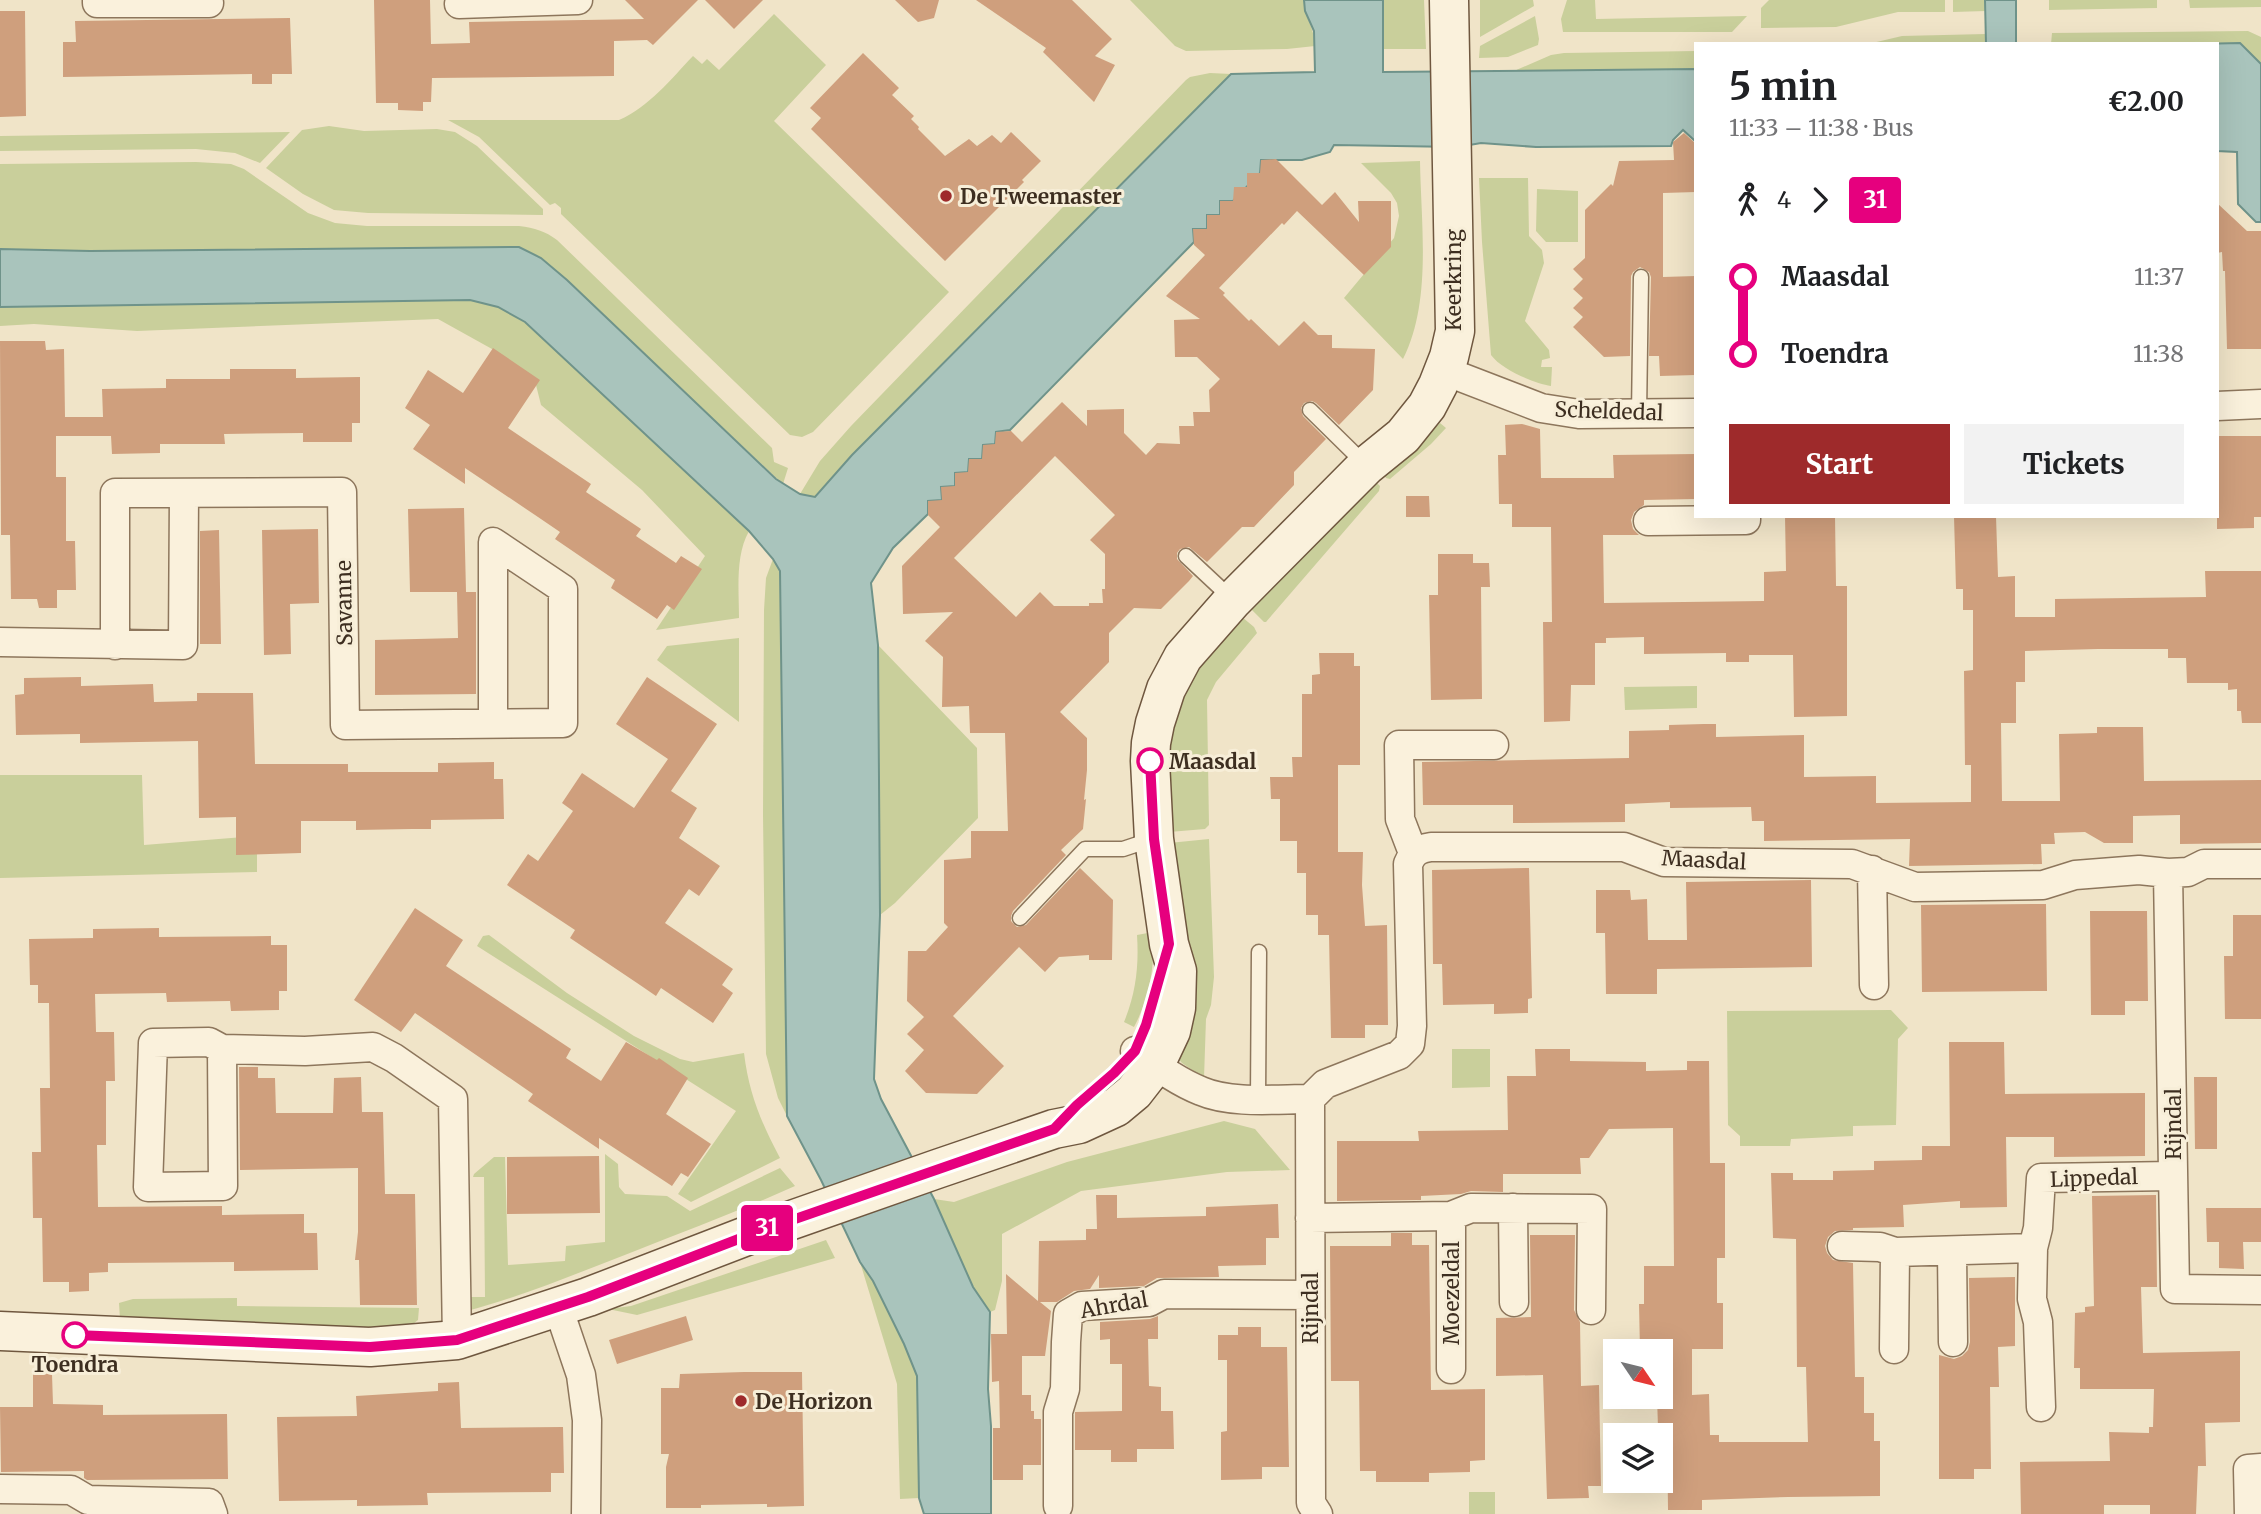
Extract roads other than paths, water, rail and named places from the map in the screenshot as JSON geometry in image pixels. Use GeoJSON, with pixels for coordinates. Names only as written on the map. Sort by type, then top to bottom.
{"type":"FeatureCollection","features":[{"type":"Feature","properties":{"kind":"street"},"geometry":{"type":"LineString","coordinates":[[97,0],[97,3],[209,3],[208,0]]}},
{"type":"Feature","properties":{"kind":"street"},"geometry":{"type":"LineString","coordinates":[[459,4],[578,0]]}},
{"type":"Feature","properties":{"kind":"street","name":"Keerkring"},"geometry":{"type":"LineString","coordinates":[[0,1331],[370,1347],[457,1340],[588,1297],[807,1214],[1054,1129],[1114,1073],[1145,1058],[1146,1025],[1169,944],[1154,839],[1150,761],[1155,723],[1166,689],[1183,657],[1233,600],[1366,466],[1403,436],[1427,406],[1445,371],[1455,331],[1449,0]]}},
{"type":"Feature","properties":{"kind":"street","name":"Scheldedal"},"geometry":{"type":"LineString","coordinates":[[1445,371],[1542,408],[1579,414],[1694,413]]}},
{"type":"Feature","properties":{"kind":"street"},"geometry":{"type":"LineString","coordinates":[[2219,405],[2261,404]]}},
{"type":"Feature","properties":{"kind":"street","name":"Savanne"},"geometry":{"type":"LineString","coordinates":[[115,645],[115,493],[342,492],[345,725],[563,723],[563,589],[493,542],[493,722]]}},
{"type":"Feature","properties":{"kind":"street"},"geometry":{"type":"LineString","coordinates":[[0,642],[183,645],[184,494]]}},
{"type":"Feature","properties":{"kind":"street"},"geometry":{"type":"LineString","coordinates":[[1648,521],[1746,518]]}},
{"type":"Feature","properties":{"kind":"street"},"geometry":{"type":"LineString","coordinates":[[1145,1058],[1203,1092],[1226,1098],[1310,1099],[1325,1084],[1399,1055],[1410,1045],[1412,1026],[1408,864],[1413,853],[1400,819],[1399,745],[1494,745]]}},
{"type":"Feature","properties":{"kind":"street","name":"Maasdal"},"geometry":{"type":"LineString","coordinates":[[1413,853],[1431,847],[1624,847],[1664,862],[1852,864],[1915,887],[2043,885],[2075,875],[2139,870],[2188,872],[2204,864],[2261,864]]}},
{"type":"Feature","properties":{"kind":"street"},"geometry":{"type":"LineString","coordinates":[[1872,870],[1874,985]]}},
{"type":"Feature","properties":{"kind":"street","name":"Rijndal"},"geometry":{"type":"LineString","coordinates":[[2168,873],[2175,1289],[2261,1290]]}},
{"type":"Feature","properties":{"kind":"street"},"geometry":{"type":"LineString","coordinates":[[222,1049],[223,1186],[148,1187],[153,1043],[209,1042],[222,1049],[304,1051],[373,1047],[394,1058],[453,1099],[457,1340]]}},
{"type":"Feature","properties":{"kind":"street","name":"Rijndal"},"geometry":{"type":"LineString","coordinates":[[1310,1099],[1311,1503],[1318,1514]]}},
{"type":"Feature","properties":{"kind":"street","name":"Lippedal"},"geometry":{"type":"LineString","coordinates":[[2041,1407],[2038,1322],[2032,1299],[2033,1248],[2038,1228],[2041,1178],[2173,1176]]}},
{"type":"Feature","properties":{"kind":"street","name":"Moezeldal"},"geometry":{"type":"LineString","coordinates":[[1310,1218],[1451,1216],[1471,1208],[1592,1209],[1591,1310]]}},
{"type":"Feature","properties":{"kind":"street"},"geometry":{"type":"LineString","coordinates":[[1513,1208],[1514,1302]]}},
{"type":"Feature","properties":{"kind":"street","name":"Moezeldal"},"geometry":{"type":"LineString","coordinates":[[1451,1216],[1451,1369]]}},
{"type":"Feature","properties":{"kind":"street"},"geometry":{"type":"LineString","coordinates":[[1842,1246],[1880,1247],[1895,1252],[2033,1248]]}},
{"type":"Feature","properties":{"kind":"street"},"geometry":{"type":"LineString","coordinates":[[1894,1349],[1895,1252]]}},
{"type":"Feature","properties":{"kind":"street"},"geometry":{"type":"LineString","coordinates":[[1952,1252],[1952,1342]]}},
{"type":"Feature","properties":{"kind":"street","name":"Ahrdal"},"geometry":{"type":"LineString","coordinates":[[1058,1506],[1058,1412],[1065,1389],[1068,1314],[1082,1306],[1149,1303],[1164,1294],[1310,1295]]}},
{"type":"Feature","properties":{"kind":"street"},"geometry":{"type":"LineString","coordinates":[[558,1307],[581,1375],[587,1420],[586,1514]]}},
{"type":"Feature","properties":{"kind":"street"},"geometry":{"type":"LineString","coordinates":[[2249,1514],[2248,1469],[2261,1468]]}},
{"type":"Feature","properties":{"kind":"street"},"geometry":{"type":"LineString","coordinates":[[0,1489],[71,1490],[88,1507],[209,1503],[214,1514]]}},
{"type":"Feature","properties":{"kind":"lane"},"geometry":{"type":"LineString","coordinates":[[1639,414],[1642,276]]}},
{"type":"Feature","properties":{"kind":"lane"},"geometry":{"type":"LineString","coordinates":[[1310,410],[1366,466]]}},
{"type":"Feature","properties":{"kind":"lane"},"geometry":{"type":"LineString","coordinates":[[1186,556],[1233,600]]}},
{"type":"Feature","properties":{"kind":"lane"},"geometry":{"type":"LineString","coordinates":[[1020,918],[1085,849],[1124,849],[1154,839]]}},
{"type":"Feature","properties":{"kind":"lane"},"geometry":{"type":"LineString","coordinates":[[1258,1099],[1259,952]]}},
{"type":"Feature","properties":{"kind":"water"},"geometry":{"type":"Polygon","coordinates":[[[1304,0],[1383,0],[1383,72],[1694,69],[1694,140],[1683,130],[1671,146],[1536,147],[1481,143],[1458,147],[1334,145],[1330,152],[1302,160],[1261,160],[1260,173],[1233,201],[1220,201],[1220,215],[1207,215],[1207,229],[1193,229],[1194,242],[1010,430],[996,432],[995,444],[983,445],[982,459],[969,459],[968,472],[955,473],[955,486],[941,487],[942,500],[928,501],[928,514],[893,548],[871,583],[878,645],[880,915],[874,1079],[881,1099],[934,1199],[973,1287],[990,1312],[988,1389],[991,1426],[991,1514],[924,1514],[919,1498],[917,1376],[873,1281],[860,1262],[787,1116],[780,571],[773,559],[749,531],[525,322],[498,307],[470,300],[0,307],[0,249],[90,251],[519,247],[541,258],[567,280],[776,479],[800,494],[815,497],[852,455],[1231,74],[1315,72],[1314,31],[1305,11],[1304,0]]]}},
{"type":"Feature","properties":{"kind":"water"},"geometry":{"type":"Polygon","coordinates":[[[1985,0],[2016,0],[2016,42],[1986,42],[1985,0]]]}},
{"type":"Feature","properties":{"kind":"water"},"geometry":{"type":"Polygon","coordinates":[[[2219,43],[2240,43],[2261,64],[2261,222],[2256,222],[2238,204],[2237,152],[2219,151],[2219,43]]]}},
{"type":"Feature","properties":{"kind":"place","name":"De Tweemaster"},"geometry":{"type":"Point","coordinates":[946,196]}},
{"type":"Feature","properties":{"kind":"place","name":"Maasdal"},"geometry":{"type":"Point","coordinates":[1150,761]}},
{"type":"Feature","properties":{"kind":"place","name":"Toendra"},"geometry":{"type":"Point","coordinates":[75,1335]}},
{"type":"Feature","properties":{"kind":"place","name":"De Horizon"},"geometry":{"type":"Point","coordinates":[741,1401]}}]}
